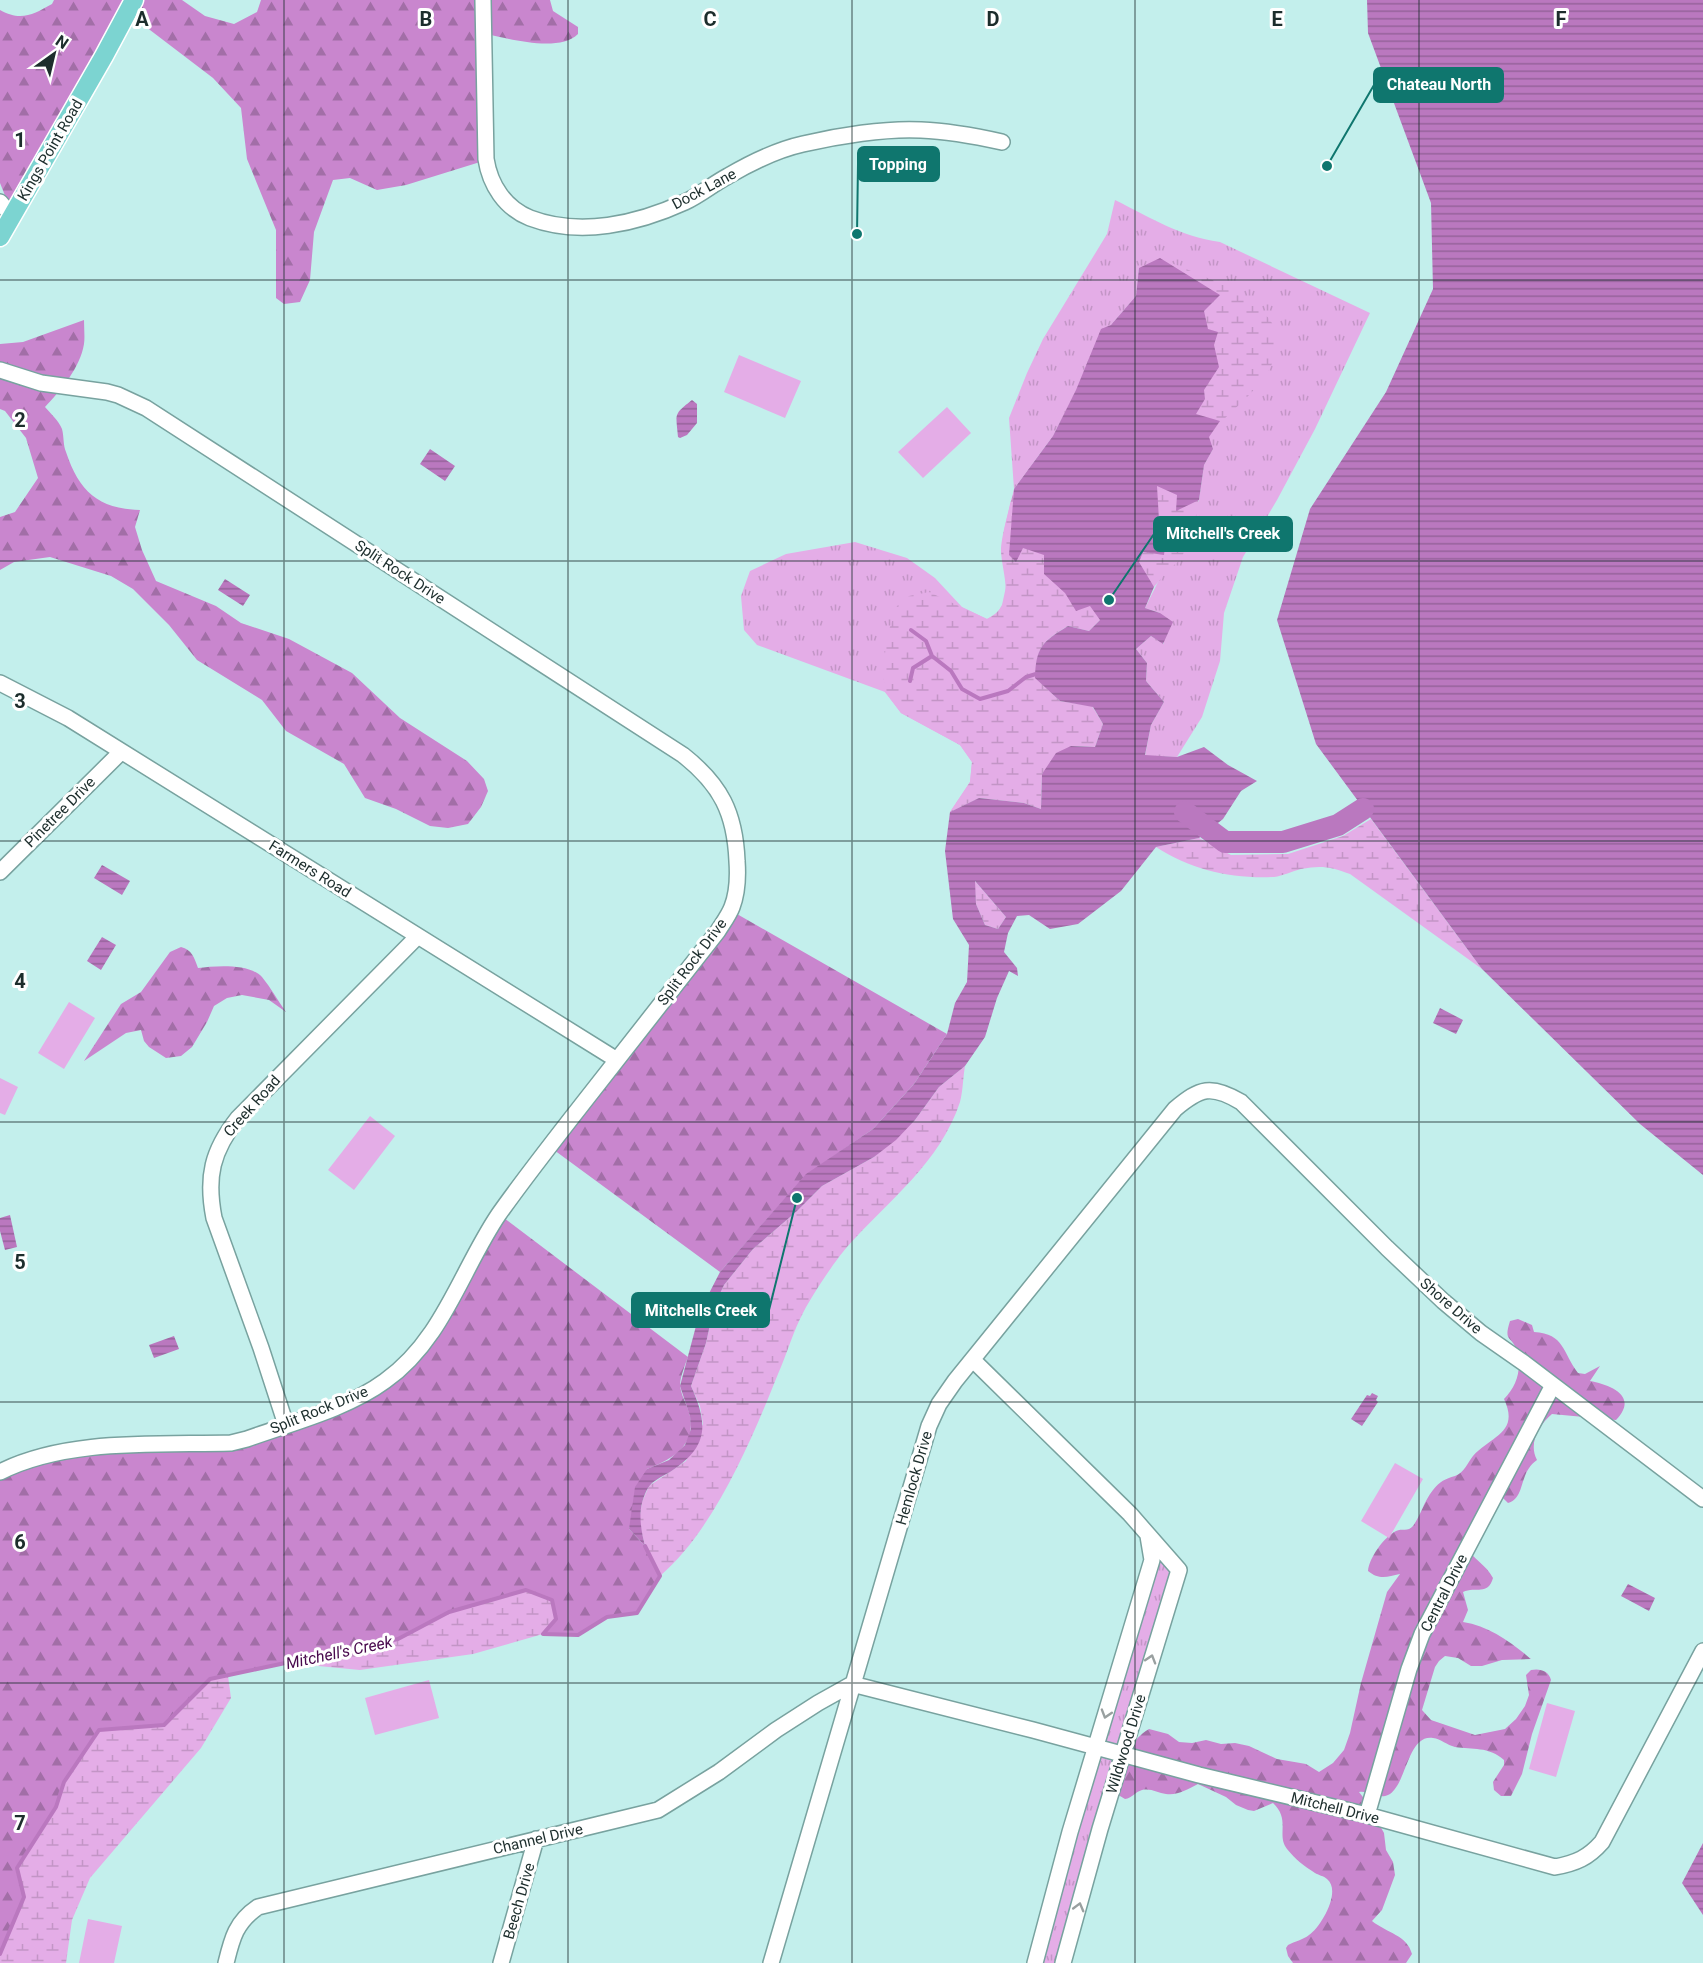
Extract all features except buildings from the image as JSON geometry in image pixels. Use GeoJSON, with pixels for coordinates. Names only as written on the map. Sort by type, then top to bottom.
{"type":"FeatureCollection","features":[{"type":"Feature","properties":{"kind":"main road","name":"Kings Point Road"},"geometry":{"type":"LineString","coordinates":[[0,237],[6,209],[104,56],[134,0]]}},
{"type":"Feature","properties":{"kind":"street","name":"Dock Lane"},"geometry":{"type":"LineString","coordinates":[[483,0],[486,159],[490,176],[500,195],[509,205],[524,215],[544,223],[587,227],[624,223],[686,201],[769,154],[803,144],[844,137],[919,130],[955,132],[1002,142]]}},
{"type":"Feature","properties":{"kind":"street","name":"Split Rock Drive"},"geometry":{"type":"LineString","coordinates":[[0,370],[41,383],[107,392],[146,408],[683,755],[701,769],[725,802],[736,837],[738,872],[732,907],[718,931],[501,1213],[484,1237],[446,1311],[413,1356],[385,1381],[358,1396],[286,1425],[231,1443],[93,1447],[48,1454],[0,1472]]}},
{"type":"Feature","properties":{"kind":"street","name":"Farmers Road"},"geometry":{"type":"LineString","coordinates":[[0,683],[68,718],[617,1060]]}},
{"type":"Feature","properties":{"kind":"street","name":"Pinetree Drive"},"geometry":{"type":"LineString","coordinates":[[0,872],[121,752]]}},
{"type":"Feature","properties":{"kind":"street","name":"Creek Road"},"geometry":{"type":"LineString","coordinates":[[286,1425],[214,1218],[210,1197],[212,1165],[225,1135],[238,1118],[418,936]]}},
{"type":"Feature","properties":{"kind":"street","name":"Hemlock Drive"},"geometry":{"type":"LineString","coordinates":[[771,1963],[929,1426],[939,1404],[1174,1109],[1191,1096],[1203,1091],[1218,1091]]}},
{"type":"Feature","properties":{"kind":"street","name":"Shore Drive"},"geometry":{"type":"LineString","coordinates":[[1218,1091],[1241,1102],[1381,1243],[1481,1333],[1703,1499]]}},
{"type":"Feature","properties":{"kind":"street","name":"Wildwood Drive"},"geometry":{"type":"LineString","coordinates":[[974,1360],[1130,1514],[1179,1570],[1122,1754],[1063,1963]]}},
{"type":"Feature","properties":{"kind":"street","name":"Central Drive"},"geometry":{"type":"LineString","coordinates":[[1366,1815],[1409,1669],[1422,1634],[1553,1385]]}},
{"type":"Feature","properties":{"kind":"street","name":"Wildwood Drive"},"geometry":{"type":"LineString","coordinates":[[1035,1963],[1070,1832],[1152,1560],[1148,1536]]}},
{"type":"Feature","properties":{"kind":"street","name":"Mitchell Drive"},"geometry":{"type":"LineString","coordinates":[[852,1684],[1198,1775],[1366,1815],[1555,1867],[1581,1861],[1591,1855],[1602,1842],[1703,1651]]}},
{"type":"Feature","properties":{"kind":"street","name":"Channel Drive"},"geometry":{"type":"LineString","coordinates":[[226,1963],[233,1936],[244,1917],[258,1907],[657,1810],[719,1772],[784,1725],[852,1684]]}},
{"type":"Feature","properties":{"kind":"street","name":"Beech Drive"},"geometry":{"type":"LineString","coordinates":[[501,1963],[536,1839]]}},
{"type":"Feature","properties":{"kind":"green space"},"geometry":{"type":"Polygon","coordinates":[[[54,0],[128,0],[8,203],[0,183],[0,10],[14,16],[27,15],[52,4],[54,0]]]}},
{"type":"Feature","properties":{"kind":"green space"},"geometry":{"type":"Polygon","coordinates":[[[136,0],[182,0],[205,16],[234,24],[257,12],[261,0],[550,0],[553,11],[578,27],[578,34],[570,39],[549,44],[524,42],[491,35],[493,158],[406,185],[377,190],[350,178],[333,180],[314,232],[310,280],[300,302],[284,304],[276,298],[276,230],[247,159],[241,108],[213,78],[129,14],[136,0]]]}},
{"type":"Feature","properties":{"kind":"green space"},"geometry":{"type":"Polygon","coordinates":[[[1115,200],[1178,231],[1220,242],[1370,313],[1315,429],[1243,557],[1224,613],[1220,661],[1202,717],[1177,757],[1145,756],[1151,725],[1164,702],[1146,681],[1147,663],[1136,649],[1151,636],[1164,644],[1160,613],[1145,608],[1199,500],[1204,465],[1213,449],[1139,268],[1136,296],[1111,325],[1053,436],[1014,489],[1009,418],[1043,339],[1107,234],[1115,200]]]}},
{"type":"Feature","properties":{"kind":"green space"},"geometry":{"type":"Polygon","coordinates":[[[1160,258],[1204,276],[1249,300],[1266,315],[1276,333],[1275,355],[1256,388],[1209,437],[1213,449],[1204,465],[1192,540],[1179,561],[1154,587],[1100,620],[1089,631],[1068,626],[1052,636],[1040,652],[1037,659],[1036,678],[1060,701],[1092,706],[1103,724],[1095,747],[1071,746],[1042,774],[1041,809],[1024,803],[979,798],[950,812],[970,782],[972,762],[960,745],[901,713],[885,692],[883,671],[887,636],[897,606],[909,596],[929,592],[987,619],[997,613],[1005,597],[1006,587],[1001,549],[1013,494],[1061,421],[1101,329],[1111,325],[1136,296],[1139,268],[1160,258]]]}},
{"type":"Feature","properties":{"kind":"green space"},"geometry":{"type":"Polygon","coordinates":[[[84,320],[84,344],[78,362],[63,386],[45,407],[61,426],[71,466],[84,487],[92,495],[113,506],[140,510],[135,527],[142,550],[156,581],[216,606],[241,623],[289,639],[352,673],[400,718],[467,761],[484,779],[488,791],[481,807],[468,824],[448,828],[430,826],[396,809],[365,798],[344,764],[286,731],[262,700],[197,660],[169,625],[133,589],[111,576],[50,557],[14,562],[0,570],[0,517],[15,512],[38,478],[26,438],[5,411],[0,409],[0,344],[23,342],[84,320]]]}},
{"type":"Feature","properties":{"kind":"green space"},"geometry":{"type":"Polygon","coordinates":[[[739,355],[801,381],[785,418],[724,392],[739,355]]]}},
{"type":"Feature","properties":{"kind":"green space"},"geometry":{"type":"Polygon","coordinates":[[[947,407],[971,433],[923,478],[898,452],[947,407]]]}},
{"type":"Feature","properties":{"kind":"green space"},"geometry":{"type":"Polygon","coordinates":[[[1014,489],[1016,562],[979,798],[950,812],[970,782],[972,762],[960,745],[901,713],[885,692],[757,645],[744,630],[741,596],[750,571],[786,554],[855,542],[907,558],[935,578],[962,607],[987,619],[997,614],[1002,605],[1007,582],[1001,550],[1014,489]]]}},
{"type":"Feature","properties":{"kind":"green space"},"geometry":{"type":"Polygon","coordinates":[[[1371,819],[1482,969],[1350,874],[1332,868],[1315,867],[1274,877],[1227,874],[1183,862],[1156,847],[1199,838],[1231,855],[1288,854],[1343,836],[1371,819]]]}},
{"type":"Feature","properties":{"kind":"green space"},"geometry":{"type":"Polygon","coordinates":[[[974,880],[1006,917],[998,929],[985,925],[976,904],[974,880]]]}},
{"type":"Feature","properties":{"kind":"green space"},"geometry":{"type":"Polygon","coordinates":[[[730,910],[947,1034],[914,1084],[873,1129],[806,1175],[720,1272],[554,1150],[730,910]]]}},
{"type":"Feature","properties":{"kind":"green space"},"geometry":{"type":"Polygon","coordinates":[[[181,947],[190,952],[198,968],[232,966],[249,969],[256,973],[262,977],[286,1012],[269,1000],[242,995],[227,998],[214,1006],[192,1047],[181,1056],[166,1058],[149,1047],[144,1041],[141,1030],[126,1033],[84,1061],[121,1004],[141,992],[170,952],[181,947]]]}},
{"type":"Feature","properties":{"kind":"green space"},"geometry":{"type":"Polygon","coordinates":[[[69,1002],[95,1018],[64,1069],[38,1053],[69,1002]]]}},
{"type":"Feature","properties":{"kind":"green space"},"geometry":{"type":"Polygon","coordinates":[[[965,1066],[960,1102],[940,1144],[911,1180],[847,1247],[818,1287],[793,1334],[756,1427],[730,1482],[698,1534],[680,1557],[660,1576],[645,1546],[639,1522],[642,1502],[649,1486],[686,1461],[703,1424],[700,1406],[691,1386],[706,1343],[714,1306],[724,1285],[753,1249],[822,1186],[874,1157],[915,1120],[939,1087],[965,1066]]]}},
{"type":"Feature","properties":{"kind":"green space"},"geometry":{"type":"Polygon","coordinates":[[[0,1078],[18,1087],[5,1115],[0,1113],[0,1078]]]}},
{"type":"Feature","properties":{"kind":"green space"},"geometry":{"type":"Polygon","coordinates":[[[370,1116],[395,1136],[354,1190],[328,1170],[370,1116]]]}},
{"type":"Feature","properties":{"kind":"green space"},"geometry":{"type":"Polygon","coordinates":[[[504,1218],[688,1357],[680,1384],[690,1416],[689,1436],[685,1444],[673,1456],[647,1469],[629,1529],[645,1546],[660,1576],[637,1613],[607,1617],[578,1635],[543,1634],[556,1619],[449,1612],[398,1639],[210,1679],[164,1725],[99,1730],[64,1782],[56,1807],[17,1868],[24,1897],[0,1954],[0,1472],[48,1454],[231,1443],[351,1405],[413,1356],[504,1218]]]}},
{"type":"Feature","properties":{"kind":"green space"},"geometry":{"type":"Polygon","coordinates":[[[1518,1319],[1532,1325],[1534,1332],[1544,1333],[1557,1340],[1578,1373],[1585,1374],[1600,1366],[1590,1381],[1614,1389],[1620,1393],[1625,1404],[1616,1420],[1552,1414],[1536,1435],[1534,1447],[1537,1460],[1527,1472],[1517,1496],[1508,1503],[1502,1497],[1506,1491],[1465,1547],[1493,1578],[1491,1584],[1485,1589],[1463,1592],[1468,1610],[1463,1622],[1482,1627],[1499,1636],[1531,1659],[1502,1660],[1482,1666],[1471,1666],[1458,1658],[1445,1656],[1435,1667],[1422,1710],[1431,1720],[1475,1735],[1505,1729],[1525,1706],[1529,1695],[1526,1675],[1534,1669],[1546,1672],[1551,1680],[1532,1734],[1522,1774],[1511,1796],[1501,1796],[1494,1790],[1493,1782],[1504,1765],[1504,1760],[1492,1752],[1455,1747],[1433,1738],[1418,1743],[1396,1788],[1390,1794],[1378,1796],[1359,1792],[1384,1833],[1386,1850],[1393,1862],[1395,1875],[1382,1910],[1372,1921],[1401,1938],[1412,1954],[1406,1963],[1293,1963],[1286,1948],[1307,1937],[1319,1925],[1328,1908],[1332,1892],[1327,1879],[1303,1865],[1287,1849],[1284,1844],[1281,1815],[1273,1803],[1254,1811],[1248,1810],[1198,1784],[1174,1794],[1142,1790],[1125,1799],[1115,1793],[1123,1766],[1135,1741],[1149,1729],[1168,1734],[1179,1742],[1192,1743],[1206,1740],[1221,1744],[1235,1743],[1249,1746],[1277,1759],[1306,1764],[1319,1772],[1333,1763],[1344,1750],[1350,1733],[1361,1683],[1387,1592],[1400,1574],[1387,1577],[1376,1576],[1368,1571],[1371,1560],[1391,1534],[1413,1526],[1438,1484],[1461,1472],[1480,1449],[1506,1427],[1508,1410],[1504,1399],[1515,1383],[1519,1371],[1517,1351],[1507,1333],[1510,1321],[1518,1319]]]}},
{"type":"Feature","properties":{"kind":"green space"},"geometry":{"type":"Polygon","coordinates":[[[1395,1463],[1423,1479],[1389,1538],[1361,1521],[1395,1463]]]}},
{"type":"Feature","properties":{"kind":"green space"},"geometry":{"type":"Polygon","coordinates":[[[1148,1536],[1179,1570],[1063,1963],[1035,1963],[1152,1560],[1148,1536]]]}},
{"type":"Feature","properties":{"kind":"green space"},"geometry":{"type":"Polygon","coordinates":[[[526,1590],[552,1600],[556,1619],[543,1634],[473,1654],[360,1670],[287,1663],[398,1639],[449,1612],[526,1590]]]}},
{"type":"Feature","properties":{"kind":"green space"},"geometry":{"type":"Polygon","coordinates":[[[228,1676],[231,1698],[201,1748],[90,1878],[72,1920],[66,1963],[0,1963],[0,1954],[24,1897],[17,1868],[56,1807],[64,1782],[99,1730],[164,1725],[210,1679],[228,1676]]]}},
{"type":"Feature","properties":{"kind":"green space"},"geometry":{"type":"Polygon","coordinates":[[[429,1680],[439,1718],[375,1735],[365,1698],[429,1680]]]}},
{"type":"Feature","properties":{"kind":"green space"},"geometry":{"type":"Polygon","coordinates":[[[1547,1703],[1575,1711],[1556,1777],[1529,1769],[1547,1703]]]}},
{"type":"Feature","properties":{"kind":"green space"},"geometry":{"type":"Polygon","coordinates":[[[88,1919],[122,1926],[114,1963],[79,1963],[88,1919]]]}},
{"type":"Feature","properties":{"kind":"shaded area"},"geometry":{"type":"Polygon","coordinates":[[[1367,0],[1703,0],[1703,1175],[1640,1124],[1482,969],[1316,744],[1277,620],[1310,509],[1386,392],[1433,289],[1431,203],[1368,33],[1367,0]]]}},
{"type":"Feature","properties":{"kind":"shaded area"},"geometry":{"type":"Polygon","coordinates":[[[1160,258],[1220,295],[1204,311],[1208,329],[1218,332],[1214,345],[1219,367],[1204,390],[1205,399],[1196,414],[1220,421],[1209,437],[1213,449],[1204,465],[1199,500],[1176,511],[1177,495],[1157,486],[1159,520],[1166,538],[1164,555],[1143,552],[1139,562],[1154,587],[1145,608],[1160,613],[1173,622],[1163,644],[1151,636],[1136,649],[1147,663],[1146,681],[1164,702],[1151,725],[1145,755],[1177,757],[1204,747],[1228,765],[1257,781],[1241,791],[1223,819],[1199,838],[1156,847],[1121,891],[1078,924],[1050,929],[1029,915],[1017,916],[1008,933],[1004,952],[1017,968],[1018,976],[1009,971],[997,998],[985,1037],[965,1066],[939,1087],[915,1120],[896,1140],[874,1157],[822,1186],[753,1249],[724,1285],[714,1306],[706,1343],[691,1386],[701,1413],[702,1435],[692,1454],[683,1463],[648,1488],[642,1502],[640,1517],[645,1546],[629,1529],[635,1487],[647,1469],[669,1460],[685,1445],[691,1429],[690,1416],[680,1386],[700,1311],[720,1272],[806,1174],[873,1129],[914,1084],[947,1034],[955,1003],[967,982],[969,945],[953,919],[945,851],[950,812],[979,798],[1024,803],[1041,809],[1042,774],[1056,753],[1071,746],[1095,747],[1103,724],[1093,707],[1060,701],[1035,678],[1039,652],[1046,641],[1068,626],[1089,631],[1100,620],[1090,606],[1076,611],[1065,593],[1044,574],[1044,555],[1023,548],[1016,562],[1009,555],[1014,489],[1053,436],[1076,390],[1101,329],[1111,325],[1136,296],[1139,268],[1160,258]],[[975,881],[976,904],[985,925],[998,929],[1006,917],[975,881]]]}},
{"type":"Feature","properties":{"kind":"shaded area"},"geometry":{"type":"Polygon","coordinates":[[[692,400],[697,404],[697,423],[687,435],[680,438],[678,437],[677,415],[692,400]]]}},
{"type":"Feature","properties":{"kind":"shaded area"},"geometry":{"type":"Polygon","coordinates":[[[430,449],[455,466],[445,481],[420,464],[430,449]]]}},
{"type":"Feature","properties":{"kind":"shaded area"},"geometry":{"type":"Polygon","coordinates":[[[225,579],[250,595],[243,606],[218,590],[225,579]]]}},
{"type":"Feature","properties":{"kind":"shaded area"},"geometry":{"type":"Polygon","coordinates":[[[102,865],[130,881],[122,895],[94,878],[102,865]]]}},
{"type":"Feature","properties":{"kind":"shaded area"},"geometry":{"type":"Polygon","coordinates":[[[102,937],[116,945],[101,970],[87,961],[102,937]]]}},
{"type":"Feature","properties":{"kind":"shaded area"},"geometry":{"type":"Polygon","coordinates":[[[1440,1008],[1463,1020],[1456,1034],[1433,1023],[1440,1008]]]}},
{"type":"Feature","properties":{"kind":"shaded area"},"geometry":{"type":"Polygon","coordinates":[[[10,1215],[17,1247],[5,1250],[0,1231],[0,1218],[10,1215]]]}},
{"type":"Feature","properties":{"kind":"shaded area"},"geometry":{"type":"Polygon","coordinates":[[[174,1336],[179,1349],[154,1358],[149,1345],[174,1336]]]}},
{"type":"Feature","properties":{"kind":"shaded area"},"geometry":{"type":"Polygon","coordinates":[[[1372,1393],[1378,1396],[1376,1400],[1378,1402],[1362,1426],[1351,1419],[1367,1395],[1370,1396],[1372,1393]]]}},
{"type":"Feature","properties":{"kind":"shaded area"},"geometry":{"type":"Polygon","coordinates":[[[1628,1584],[1655,1598],[1649,1611],[1621,1596],[1628,1584]]]}},
{"type":"Feature","properties":{"kind":"shaded area"},"geometry":{"type":"Polygon","coordinates":[[[1703,1843],[1703,1915],[1682,1883],[1703,1843]]]}},
{"type":"Feature","properties":{"kind":"waterway"},"geometry":{"type":"LineString","coordinates":[[911,630],[926,641],[932,656]]}},
{"type":"Feature","properties":{"kind":"waterway"},"geometry":{"type":"LineString","coordinates":[[910,681],[913,668],[932,656],[951,671],[962,689],[980,699],[1008,691],[1026,677],[1036,674]]}},
{"type":"Feature","properties":{"kind":"waterway","name":"Mitchell's Creek"},"geometry":{"type":"LineString","coordinates":[[1185,812],[1225,842],[1283,842],[1338,825],[1363,809]]}},
{"type":"Feature","properties":{"kind":"waterway","name":"Mitchell's Creek"},"geometry":{"type":"LineString","coordinates":[[0,1954],[24,1897],[17,1868],[56,1807],[64,1782],[99,1730],[164,1725],[210,1679],[398,1639],[449,1612],[526,1590],[552,1600],[556,1619],[543,1634],[578,1635],[607,1617],[637,1613],[660,1576],[645,1546]]}},
{"type":"Feature","properties":{"kind":"place","name":"Chateau North"},"geometry":{"type":"Point","coordinates":[1327,166]}},
{"type":"Feature","properties":{"kind":"place","name":"Topping"},"geometry":{"type":"Point","coordinates":[857,234]}},
{"type":"Feature","properties":{"kind":"place","name":"Mitchell's Creek"},"geometry":{"type":"Point","coordinates":[1109,600]}},
{"type":"Feature","properties":{"kind":"place","name":"Mitchells Creek"},"geometry":{"type":"Point","coordinates":[797,1198]}}]}
